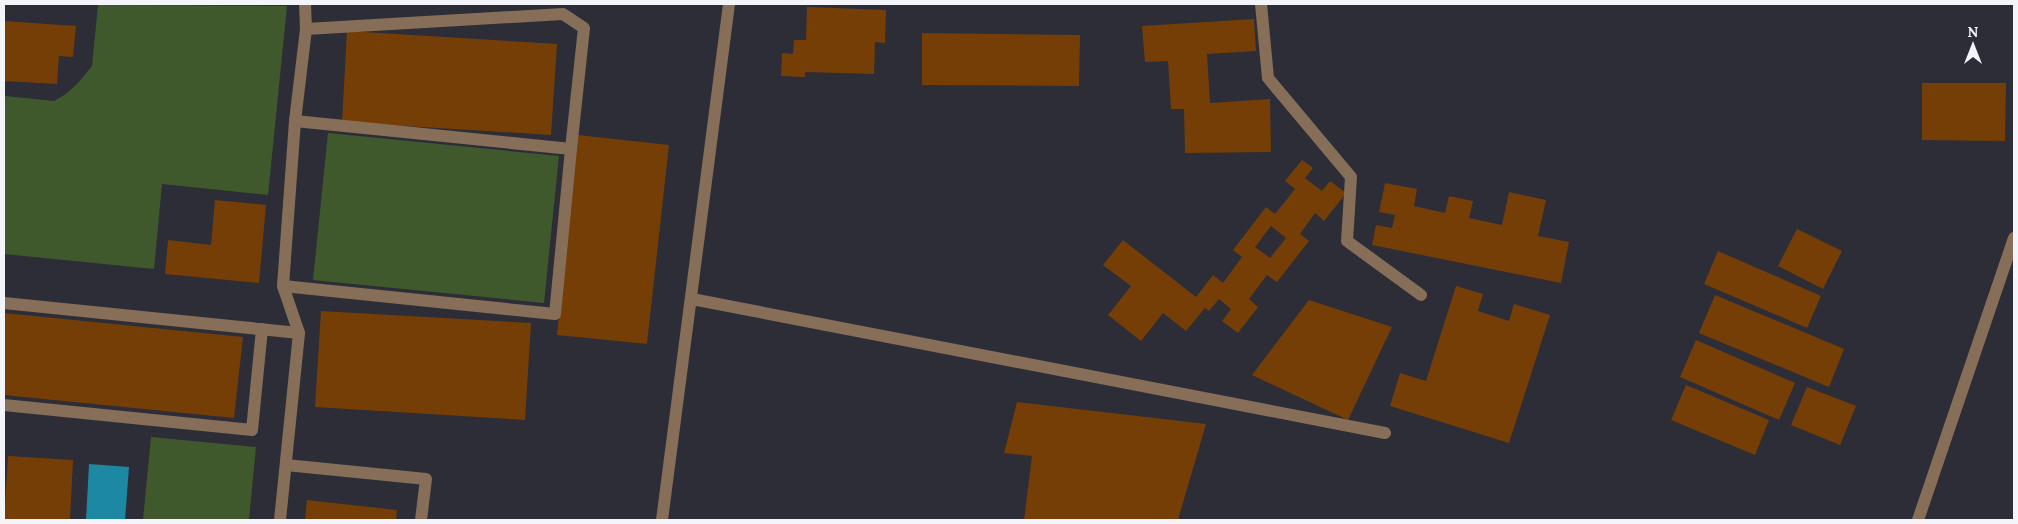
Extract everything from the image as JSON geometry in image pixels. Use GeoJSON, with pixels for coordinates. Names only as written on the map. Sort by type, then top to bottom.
{"type":"FeatureCollection","features":[{"type":"Feature","properties":{"kind":"street"},"geometry":{"type":"LineString","coordinates":[[280,520],[299,333],[283,286],[295,121],[306,29],[305,4]]}},
{"type":"Feature","properties":{"kind":"street"},"geometry":{"type":"LineString","coordinates":[[662,520],[729,4]]}},
{"type":"Feature","properties":{"kind":"street"},"geometry":{"type":"LineString","coordinates":[[1261,4],[1268,78],[1351,176],[1347,241],[1421,295]]}},
{"type":"Feature","properties":{"kind":"street"},"geometry":{"type":"LineString","coordinates":[[283,286],[555,314],[584,28],[563,14],[306,29]]}},
{"type":"Feature","properties":{"kind":"street"},"geometry":{"type":"LineString","coordinates":[[295,121],[571,149]]}},
{"type":"Feature","properties":{"kind":"street"},"geometry":{"type":"LineString","coordinates":[[1918,520],[2014,238]]}},
{"type":"Feature","properties":{"kind":"street"},"geometry":{"type":"LineString","coordinates":[[692,300],[1385,433]]}},
{"type":"Feature","properties":{"kind":"street"},"geometry":{"type":"LineString","coordinates":[[4,303],[299,333]]}},
{"type":"Feature","properties":{"kind":"street"},"geometry":{"type":"LineString","coordinates":[[4,405],[252,430],[262,329]]}},
{"type":"Feature","properties":{"kind":"street"},"geometry":{"type":"LineString","coordinates":[[286,465],[426,479],[421,520]]}},
{"type":"Feature","properties":{"kind":"green space"},"geometry":{"type":"Polygon","coordinates":[[[98,5],[287,6],[268,195],[162,184],[154,269],[4,254],[5,96],[54,101],[66,94],[78,83],[92,66],[98,5]]]}},
{"type":"Feature","properties":{"kind":"green space"},"geometry":{"type":"Polygon","coordinates":[[[328,133],[559,156],[544,303],[313,280],[328,133]]]}},
{"type":"Feature","properties":{"kind":"green space"},"geometry":{"type":"Polygon","coordinates":[[[151,437],[256,447],[249,520],[143,520],[151,437]]]}},
{"type":"Feature","properties":{"kind":"water"},"geometry":{"type":"Polygon","coordinates":[[[89,464],[129,467],[125,520],[86,520],[89,464]]]}},
{"type":"Feature","properties":{"kind":"building"},"geometry":{"type":"Polygon","coordinates":[[[807,7],[886,10],[885,43],[875,42],[874,74],[805,72],[805,77],[781,76],[782,53],[793,54],[794,40],[806,40],[807,7]]]}},
{"type":"Feature","properties":{"kind":"building"},"geometry":{"type":"Polygon","coordinates":[[[1254,19],[1256,51],[1207,54],[1210,103],[1270,99],[1271,152],[1185,153],[1184,109],[1171,109],[1168,61],[1145,62],[1142,26],[1254,19]]]}},
{"type":"Feature","properties":{"kind":"building"},"geometry":{"type":"Polygon","coordinates":[[[4,21],[76,26],[73,57],[59,56],[57,84],[4,81],[4,21]]]}},
{"type":"Feature","properties":{"kind":"building"},"geometry":{"type":"Polygon","coordinates":[[[347,31],[557,44],[551,135],[342,122],[347,31]]]}},
{"type":"Feature","properties":{"kind":"building"},"geometry":{"type":"Polygon","coordinates":[[[922,33],[1080,35],[1079,86],[922,85],[922,33]]]}},
{"type":"Feature","properties":{"kind":"building"},"geometry":{"type":"Polygon","coordinates":[[[1922,83],[2006,83],[2005,141],[1922,140],[1922,83]]]}},
{"type":"Feature","properties":{"kind":"building"},"geometry":{"type":"Polygon","coordinates":[[[578,135],[669,145],[647,344],[557,335],[578,135]]]}},
{"type":"Feature","properties":{"kind":"building"},"geometry":{"type":"Polygon","coordinates":[[[1302,160],[1313,168],[1305,178],[1322,191],[1330,181],[1346,193],[1324,221],[1315,213],[1300,234],[1309,241],[1277,282],[1267,275],[1249,299],[1258,307],[1238,333],[1222,321],[1231,309],[1219,299],[1209,311],[1205,308],[1186,331],[1163,313],[1141,341],[1108,315],[1131,286],[1103,265],[1123,240],[1196,297],[1213,275],[1223,283],[1242,257],[1233,250],[1266,207],[1275,214],[1295,189],[1285,181],[1302,160]],[[1271,226],[1255,247],[1270,258],[1286,238],[1271,226]]]}},
{"type":"Feature","properties":{"kind":"building"},"geometry":{"type":"Polygon","coordinates":[[[1385,183],[1417,189],[1414,206],[1445,213],[1449,196],[1473,201],[1469,218],[1502,225],[1509,192],[1546,200],[1538,236],[1569,242],[1561,283],[1372,245],[1376,225],[1392,228],[1395,215],[1379,212],[1385,183]]]}},
{"type":"Feature","properties":{"kind":"building"},"geometry":{"type":"Polygon","coordinates":[[[215,200],[266,205],[259,283],[165,274],[168,240],[211,245],[215,200]]]}},
{"type":"Feature","properties":{"kind":"building"},"geometry":{"type":"Polygon","coordinates":[[[1797,229],[1842,251],[1823,289],[1778,266],[1797,229]]]}},
{"type":"Feature","properties":{"kind":"building"},"geometry":{"type":"Polygon","coordinates":[[[1718,251],[1821,296],[1807,328],[1704,284],[1718,251]]]}},
{"type":"Feature","properties":{"kind":"building"},"geometry":{"type":"Polygon","coordinates":[[[1456,286],[1483,294],[1478,311],[1509,321],[1514,304],[1550,315],[1509,443],[1390,406],[1400,373],[1426,381],[1456,286]]]}},
{"type":"Feature","properties":{"kind":"building"},"geometry":{"type":"Polygon","coordinates":[[[1715,295],[1844,349],[1829,387],[1699,333],[1715,295]]]}},
{"type":"Feature","properties":{"kind":"building"},"geometry":{"type":"Polygon","coordinates":[[[1309,300],[1392,327],[1348,420],[1252,375],[1309,300]]]}},
{"type":"Feature","properties":{"kind":"building"},"geometry":{"type":"Polygon","coordinates":[[[321,311],[531,323],[525,420],[315,407],[321,311]]]}},
{"type":"Feature","properties":{"kind":"building"},"geometry":{"type":"Polygon","coordinates":[[[4,313],[243,337],[234,418],[4,395],[4,313]]]}},
{"type":"Feature","properties":{"kind":"building"},"geometry":{"type":"Polygon","coordinates":[[[1696,340],[1795,383],[1779,420],[1680,377],[1696,340]]]}},
{"type":"Feature","properties":{"kind":"building"},"geometry":{"type":"Polygon","coordinates":[[[1686,385],[1769,420],[1755,455],[1671,420],[1686,385]]]}},
{"type":"Feature","properties":{"kind":"building"},"geometry":{"type":"Polygon","coordinates":[[[1807,387],[1856,406],[1840,445],[1791,425],[1807,387]]]}},
{"type":"Feature","properties":{"kind":"building"},"geometry":{"type":"Polygon","coordinates":[[[1017,402],[1206,424],[1178,520],[1024,520],[1032,456],[1004,453],[1017,402]]]}},
{"type":"Feature","properties":{"kind":"building"},"geometry":{"type":"Polygon","coordinates":[[[8,456],[73,460],[70,520],[4,520],[8,456]]]}},
{"type":"Feature","properties":{"kind":"building"},"geometry":{"type":"Polygon","coordinates":[[[307,500],[397,510],[396,520],[305,520],[307,500]]]}}]}
